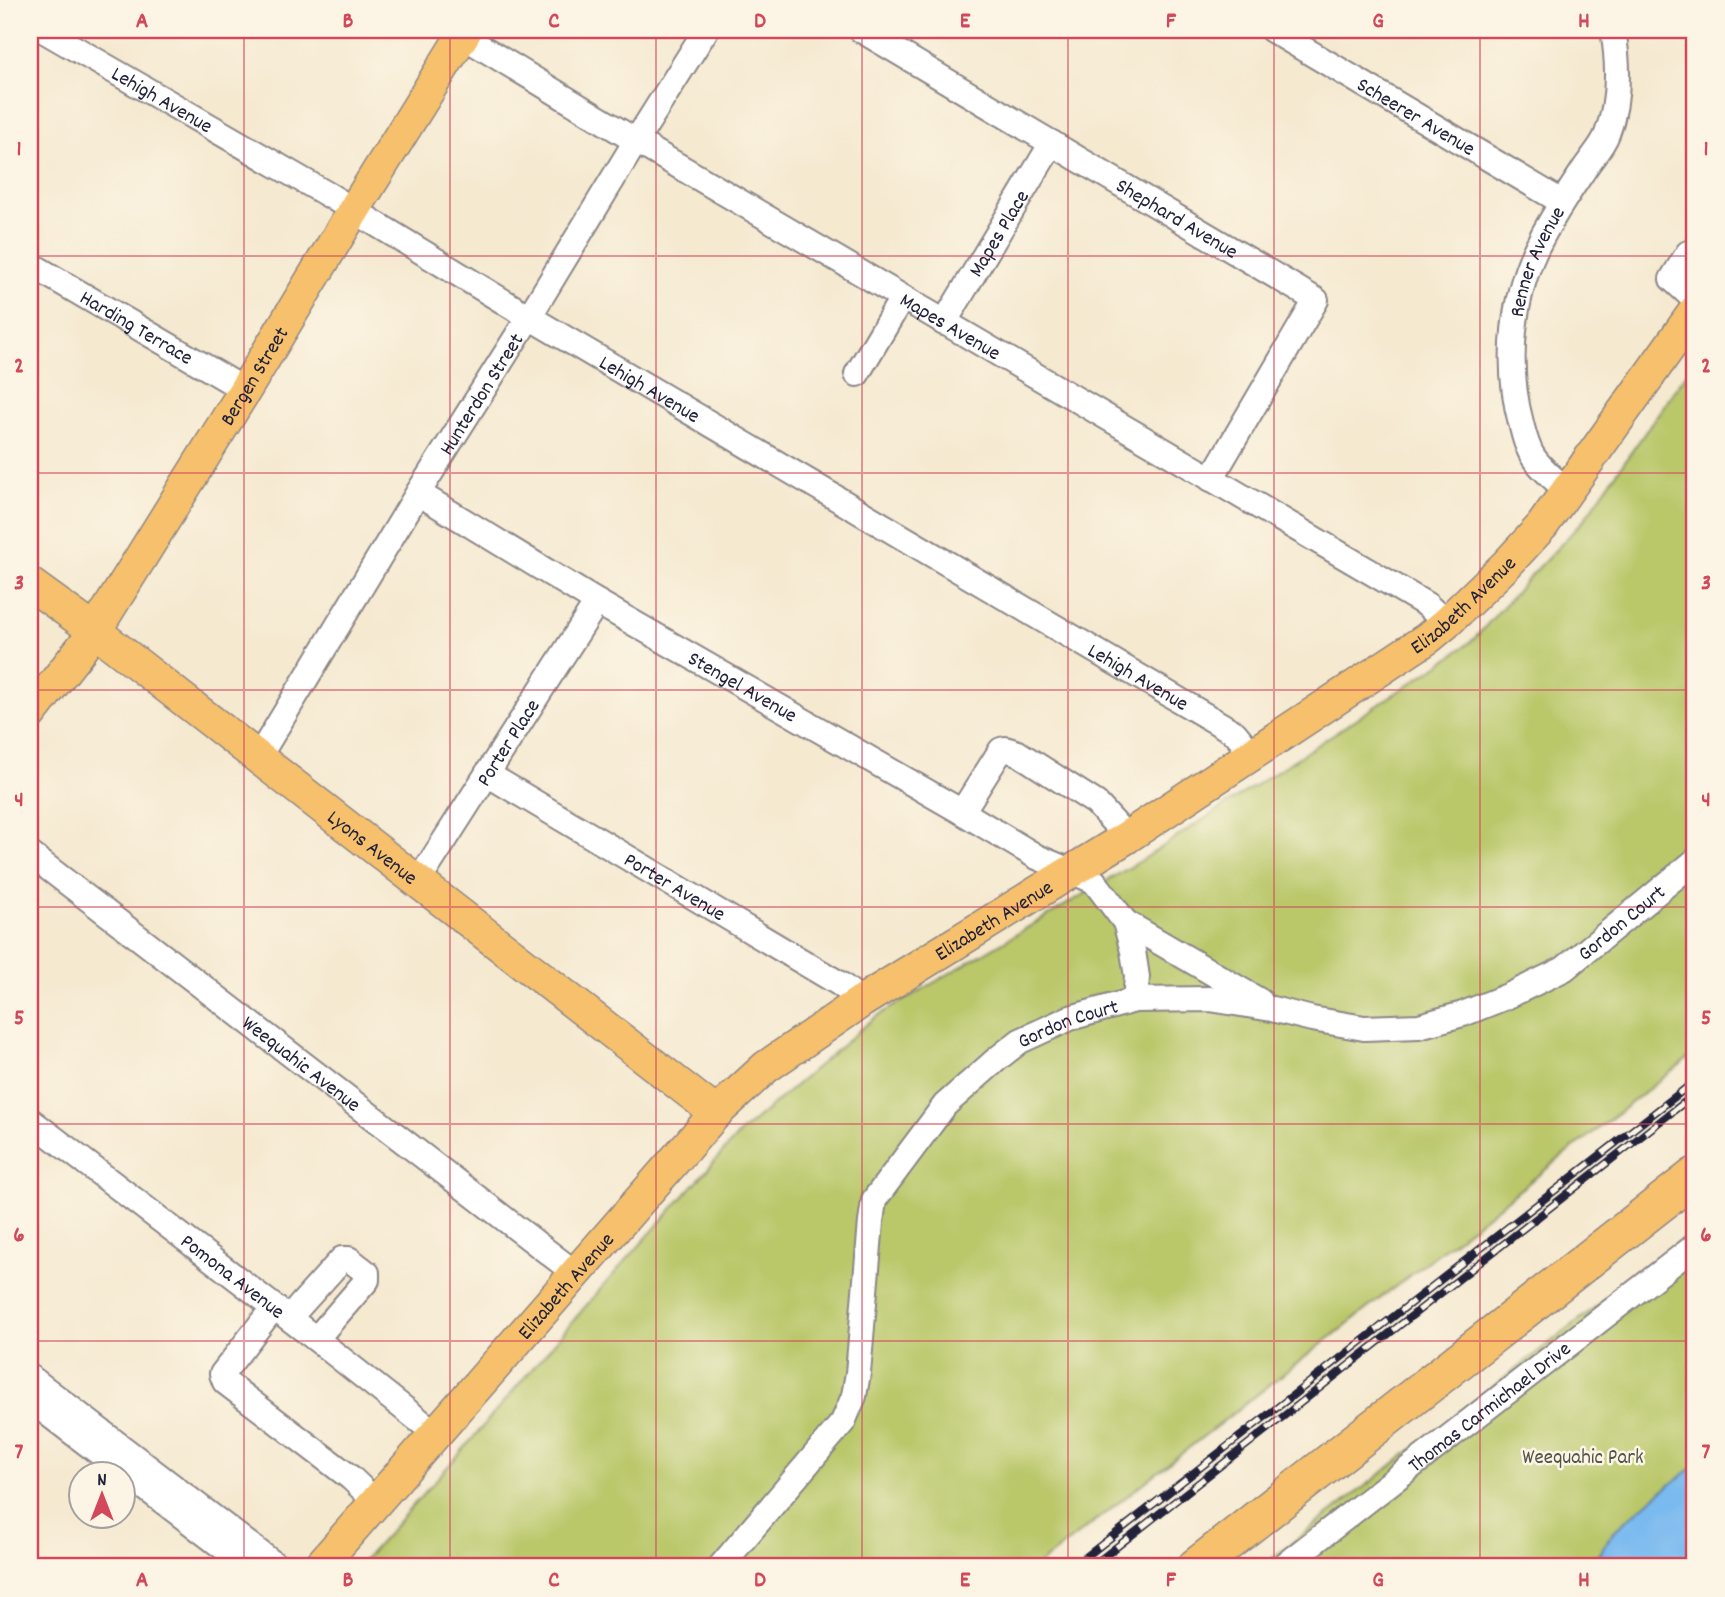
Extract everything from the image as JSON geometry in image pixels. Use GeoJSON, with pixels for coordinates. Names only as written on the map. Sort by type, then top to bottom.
{"type":"FeatureCollection","features":[{"type":"Feature","properties":{"kind":"highway"},"geometry":{"type":"LineString","coordinates":[[1196,1567],[1695,1176]]}},
{"type":"Feature","properties":{"kind":"highway"},"geometry":{"type":"LineString","coordinates":[[1233,1567],[1695,1205]]}},
{"type":"Feature","properties":{"kind":"main road","name":"Bergen Street"},"geometry":{"type":"LineString","coordinates":[[30,714],[95,631],[245,390],[460,32]]}},
{"type":"Feature","properties":{"kind":"main road","name":"Elizabeth Avenue"},"geometry":{"type":"LineString","coordinates":[[319,1567],[716,1113],[766,1067],[862,1001],[1127,837],[1428,638],[1533,536],[1568,492],[1695,311]]}},
{"type":"Feature","properties":{"kind":"main road","name":"Lyons Avenue"},"geometry":{"type":"LineString","coordinates":[[30,584],[95,631],[716,1113]]}},
{"type":"Feature","properties":{"kind":"street","name":"Lehigh Avenue"},"geometry":{"type":"LineString","coordinates":[[43,30],[354,210],[529,317],[1235,733],[1253,755]]}},
{"type":"Feature","properties":{"kind":"street","name":"Hunterdon Street"},"geometry":{"type":"LineString","coordinates":[[258,758],[418,493],[706,30]]}},
{"type":"Feature","properties":{"kind":"street","name":"Shephard Avenue"},"geometry":{"type":"LineString","coordinates":[[862,30],[1316,300],[1212,479]]}},
{"type":"Feature","properties":{"kind":"street","name":"Scheerer Avenue"},"geometry":{"type":"LineString","coordinates":[[1272,30],[1562,202]]}},
{"type":"Feature","properties":{"kind":"street","name":"Renner Avenue"},"geometry":{"type":"LineString","coordinates":[[1568,492],[1534,457],[1525,438],[1517,411],[1512,353],[1518,303],[1531,260],[1562,202],[1606,136],[1616,99],[1618,57],[1613,30]]}},
{"type":"Feature","properties":{"kind":"street","name":"Mapes Avenue"},"geometry":{"type":"LineString","coordinates":[[460,32],[636,141],[1427,605],[1446,623]]}},
{"type":"Feature","properties":{"kind":"street","name":"Mapes Place"},"geometry":{"type":"LineString","coordinates":[[944,323],[1052,143]]}},
{"type":"Feature","properties":{"kind":"street"},"geometry":{"type":"LineString","coordinates":[[1688,253],[1672,279],[1695,300]]}},
{"type":"Feature","properties":{"kind":"street","name":"Harding Terrace"},"geometry":{"type":"LineString","coordinates":[[30,264],[245,390]]}},
{"type":"Feature","properties":{"kind":"street"},"geometry":{"type":"LineString","coordinates":[[857,374],[902,298]]}},
{"type":"Feature","properties":{"kind":"street","name":"Stengel Avenue"},"geometry":{"type":"LineString","coordinates":[[418,493],[597,602],[962,811],[1037,857],[1094,881],[1125,922]]}},
{"type":"Feature","properties":{"kind":"street","name":"Porter Place"},"geometry":{"type":"LineString","coordinates":[[418,882],[597,602]]}},
{"type":"Feature","properties":{"kind":"street"},"geometry":{"type":"LineString","coordinates":[[962,811],[1001,750],[1005,749],[1018,753],[1096,803],[1127,837]]}},
{"type":"Feature","properties":{"kind":"street","name":"Porter Avenue"},"geometry":{"type":"LineString","coordinates":[[486,774],[840,984],[862,1001]]}},
{"type":"Feature","properties":{"kind":"street","name":"Weequahic Avenue"},"geometry":{"type":"LineString","coordinates":[[30,854],[575,1273]]}},
{"type":"Feature","properties":{"kind":"street","name":"Gordon Court"},"geometry":{"type":"LineString","coordinates":[[720,1567],[843,1422],[858,1373],[874,1200],[945,1105],[1020,1041],[1070,1018],[1135,1000],[1210,999],[1364,1028],[1419,1026],[1463,1014],[1564,969],[1695,861]]}},
{"type":"Feature","properties":{"kind":"street"},"geometry":{"type":"LineString","coordinates":[[1125,922],[1272,1009]]}},
{"type":"Feature","properties":{"kind":"street"},"geometry":{"type":"LineString","coordinates":[[1125,922],[1135,964],[1135,1000]]}},
{"type":"Feature","properties":{"kind":"street","name":"Pomona Avenue"},"geometry":{"type":"LineString","coordinates":[[30,1120],[435,1433]]}},
{"type":"Feature","properties":{"kind":"street","name":"Thomas Carmichael Drive"},"geometry":{"type":"LineString","coordinates":[[1282,1567],[1695,1246]]}},
{"type":"Feature","properties":{"kind":"street"},"geometry":{"type":"LineString","coordinates":[[316,1339],[368,1280],[368,1273],[349,1259],[342,1259],[281,1312],[222,1374],[225,1382],[351,1478],[376,1502]]}},
{"type":"Feature","properties":{"kind":"street"},"geometry":{"type":"LineString","coordinates":[[30,1377],[123,1460]]}},
{"type":"Feature","properties":{"kind":"street"},"geometry":{"type":"LineString","coordinates":[[30,1400],[122,1460]]}},
{"type":"Feature","properties":{"kind":"street"},"geometry":{"type":"LineString","coordinates":[[136,1469],[278,1567]]}},
{"type":"Feature","properties":{"kind":"street"},"geometry":{"type":"LineString","coordinates":[[136,1471],[249,1567]]}},
{"type":"Feature","properties":{"kind":"green space"},"geometry":{"type":"Polygon","coordinates":[[[1695,361],[1695,1053],[1036,1567],[358,1567],[740,1133],[874,1018],[1142,860],[1452,656],[1475,638],[1583,521],[1695,361]]]}},
{"type":"Feature","properties":{"kind":"green space","name":"Weequahic Park"},"geometry":{"type":"Polygon","coordinates":[[[1695,1230],[1695,1567],[1261,1567],[1695,1230]]]}},
{"type":"Feature","properties":{"kind":"water"},"geometry":{"type":"Polygon","coordinates":[[[1695,1466],[1695,1567],[1590,1567],[1615,1530],[1695,1466]]]}},
{"type":"Feature","properties":{"kind":"railway"},"geometry":{"type":"LineString","coordinates":[[1073,1567],[1695,1081]]}},
{"type":"Feature","properties":{"kind":"railway"},"geometry":{"type":"LineString","coordinates":[[1091,1567],[1695,1094]]}}]}
